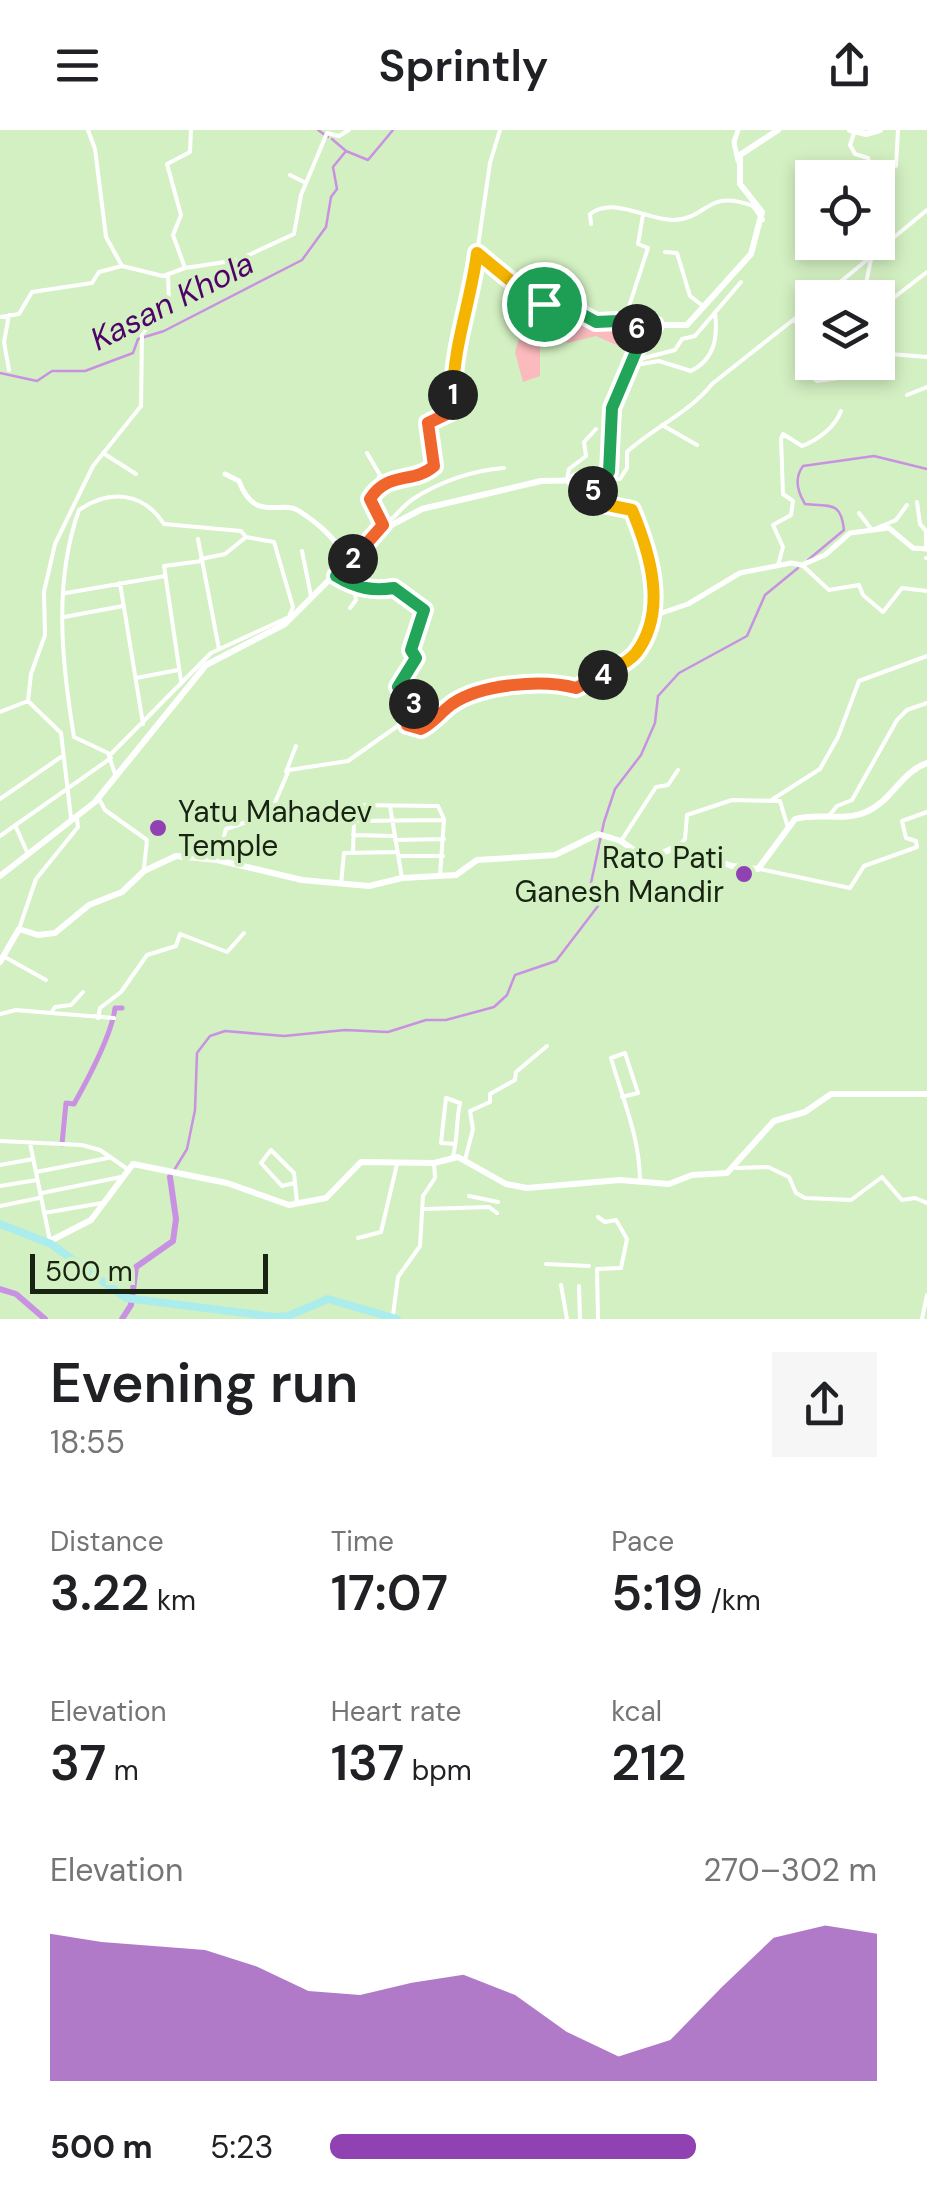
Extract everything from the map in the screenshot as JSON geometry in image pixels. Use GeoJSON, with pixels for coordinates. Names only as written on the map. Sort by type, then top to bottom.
{"type":"FeatureCollection","features":[{"type":"Feature","properties":{"kind":"main road"},"geometry":{"type":"LineString","coordinates":[[0,876],[98,797],[206,666],[229,650],[285,624],[376,533],[417,510],[541,482],[604,477],[612,466],[611,412],[643,335],[655,325],[682,327],[751,254],[763,220],[758,204],[740,184],[739,164],[742,151],[778,130]]}},
{"type":"Feature","properties":{"kind":"main road"},"geometry":{"type":"LineString","coordinates":[[852,131],[880,130]]}},
{"type":"Feature","properties":{"kind":"main road"},"geometry":{"type":"LineString","coordinates":[[2,959],[19,929],[40,935],[55,933],[90,904],[126,889],[144,871],[176,856],[369,886],[402,878],[458,874],[477,860],[556,855],[598,834],[622,842],[648,860],[678,847],[732,866],[760,869],[797,818],[867,812],[888,798],[910,770],[927,762]]}},
{"type":"Feature","properties":{"kind":"main road"},"geometry":{"type":"LineString","coordinates":[[51,1243],[84,1225],[106,1202],[126,1168],[141,1164],[227,1183],[288,1205],[332,1193],[360,1162],[434,1163],[452,1156],[506,1184],[528,1188],[669,1184],[736,1168],[774,1120],[804,1112],[832,1094],[927,1094]]}},
{"type":"Feature","properties":{"kind":"main road"},"geometry":{"type":"LineString","coordinates":[[0,1224],[51,1243],[126,1298],[276,1318],[328,1299],[395,1318]]}},
{"type":"Feature","properties":{"kind":"street"},"geometry":{"type":"LineString","coordinates":[[88,130],[95,148],[106,237],[122,266]]}},
{"type":"Feature","properties":{"kind":"street"},"geometry":{"type":"LineString","coordinates":[[185,268],[173,235],[181,215],[168,164],[190,152],[192,130]]}},
{"type":"Feature","properties":{"kind":"street"},"geometry":{"type":"LineString","coordinates":[[0,316],[18,314],[32,292],[72,288],[92,282],[99,272],[122,266],[151,276],[168,275],[185,268],[238,260],[294,234],[306,184],[327,131],[339,136],[350,130]]}},
{"type":"Feature","properties":{"kind":"street"},"geometry":{"type":"LineString","coordinates":[[370,502],[386,481],[426,474],[434,466],[428,423],[453,409],[452,370],[466,300],[477,275],[490,162],[500,130]]}},
{"type":"Feature","properties":{"kind":"street"},"geometry":{"type":"LineString","coordinates":[[738,130],[734,142],[739,164]]}},
{"type":"Feature","properties":{"kind":"street"},"geometry":{"type":"LineString","coordinates":[[896,166],[898,130]]}},
{"type":"Feature","properties":{"kind":"street"},"geometry":{"type":"LineString","coordinates":[[852,131],[850,146],[855,154],[869,160]]}},
{"type":"Feature","properties":{"kind":"street"},"geometry":{"type":"LineString","coordinates":[[290,175],[306,184]]}},
{"type":"Feature","properties":{"kind":"street"},"geometry":{"type":"LineString","coordinates":[[591,224],[590,214],[598,209],[630,208],[676,220],[700,212],[712,201],[726,199],[752,206],[763,220]]}},
{"type":"Feature","properties":{"kind":"street"},"geometry":{"type":"LineString","coordinates":[[895,235],[927,210]]}},
{"type":"Feature","properties":{"kind":"street"},"geometry":{"type":"LineString","coordinates":[[623,324],[648,248],[638,244],[644,214]]}},
{"type":"Feature","properties":{"kind":"street"},"geometry":{"type":"LineString","coordinates":[[665,252],[676,253],[690,296],[702,306]]}},
{"type":"Feature","properties":{"kind":"street"},"geometry":{"type":"LineString","coordinates":[[477,253],[522,290],[528,305],[556,300],[596,322],[623,324],[634,330],[655,325]]}},
{"type":"Feature","properties":{"kind":"street"},"geometry":{"type":"LineString","coordinates":[[842,280],[865,260]]}},
{"type":"Feature","properties":{"kind":"street"},"geometry":{"type":"LineString","coordinates":[[895,297],[927,272]]}},
{"type":"Feature","properties":{"kind":"street"},"geometry":{"type":"LineString","coordinates":[[28,702],[31,674],[45,635],[44,592],[54,544],[81,486],[141,406],[142,334],[169,301],[168,275]]}},
{"type":"Feature","properties":{"kind":"street"},"geometry":{"type":"LineString","coordinates":[[631,363],[675,350],[682,339],[695,336],[741,282]]}},
{"type":"Feature","properties":{"kind":"street"},"geometry":{"type":"LineString","coordinates":[[631,363],[658,361],[691,370],[702,366],[714,350],[715,312]]}},
{"type":"Feature","properties":{"kind":"street"},"geometry":{"type":"LineString","coordinates":[[8,316],[4,342],[9,370]]}},
{"type":"Feature","properties":{"kind":"street"},"geometry":{"type":"LineString","coordinates":[[594,480],[620,479],[627,468],[627,452],[794,321]]}},
{"type":"Feature","properties":{"kind":"street"},"geometry":{"type":"LineString","coordinates":[[895,352],[927,357]]}},
{"type":"Feature","properties":{"kind":"street"},"geometry":{"type":"LineString","coordinates":[[907,395],[927,387]]}},
{"type":"Feature","properties":{"kind":"street"},"geometry":{"type":"LineString","coordinates":[[778,565],[782,540],[773,526],[792,515],[792,502],[782,494],[780,438],[783,434],[802,446],[813,442],[836,423],[841,412]]}},
{"type":"Feature","properties":{"kind":"street"},"geometry":{"type":"LineString","coordinates":[[662,425],[697,445]]}},
{"type":"Feature","properties":{"kind":"street"},"geometry":{"type":"LineString","coordinates":[[567,480],[569,470],[586,456],[584,442],[596,429]]}},
{"type":"Feature","properties":{"kind":"street"},"geometry":{"type":"LineString","coordinates":[[103,453],[136,474]]}},
{"type":"Feature","properties":{"kind":"street"},"geometry":{"type":"LineString","coordinates":[[367,454],[380,475],[369,492],[383,525]]}},
{"type":"Feature","properties":{"kind":"street"},"geometry":{"type":"LineString","coordinates":[[376,533],[401,515],[411,500],[467,474],[504,468]]}},
{"type":"Feature","properties":{"kind":"street"},"geometry":{"type":"LineString","coordinates":[[225,474],[240,482],[246,498],[271,511],[298,509],[330,531],[350,562]]}},
{"type":"Feature","properties":{"kind":"street"},"geometry":{"type":"LineString","coordinates":[[286,772],[348,761],[399,725],[422,729],[456,701],[506,685],[585,686],[637,652],[653,616],[655,580],[632,510],[598,503],[592,489],[580,490],[577,482]]}},
{"type":"Feature","properties":{"kind":"street"},"geometry":{"type":"LineString","coordinates":[[0,836],[110,757],[219,649],[289,617],[293,607],[275,543],[246,537],[241,530],[164,524],[152,506],[133,497],[110,496],[79,510],[73,526],[61,647],[74,737],[110,757],[116,776]]}},
{"type":"Feature","properties":{"kind":"street"},"geometry":{"type":"LineString","coordinates":[[653,616],[688,604],[740,572],[802,565],[825,555],[850,533],[889,528],[914,548],[926,549],[926,531],[920,524],[917,502]]}},
{"type":"Feature","properties":{"kind":"street"},"geometry":{"type":"LineString","coordinates":[[872,530],[896,520],[907,506]]}},
{"type":"Feature","properties":{"kind":"street"},"geometry":{"type":"LineString","coordinates":[[859,513],[872,530]]}},
{"type":"Feature","properties":{"kind":"street"},"geometry":{"type":"LineString","coordinates":[[182,682],[164,566],[225,554],[246,537]]}},
{"type":"Feature","properties":{"kind":"street"},"geometry":{"type":"LineString","coordinates":[[198,539],[219,649]]}},
{"type":"Feature","properties":{"kind":"street"},"geometry":{"type":"LineString","coordinates":[[302,552],[312,600]]}},
{"type":"Feature","properties":{"kind":"street"},"geometry":{"type":"LineString","coordinates":[[802,565],[829,590],[858,585],[863,595],[883,612],[902,588],[927,591]]}},
{"type":"Feature","properties":{"kind":"street"},"geometry":{"type":"LineString","coordinates":[[65,593],[165,576]]}},
{"type":"Feature","properties":{"kind":"street"},"geometry":{"type":"LineString","coordinates":[[336,576],[352,586],[380,592],[394,588],[416,602],[426,615],[417,626],[411,650],[416,658],[398,687],[416,707],[407,725]]}},
{"type":"Feature","properties":{"kind":"street"},"geometry":{"type":"LineString","coordinates":[[120,583],[143,724]]}},
{"type":"Feature","properties":{"kind":"street"},"geometry":{"type":"LineString","coordinates":[[350,608],[356,600],[352,586]]}},
{"type":"Feature","properties":{"kind":"street"},"geometry":{"type":"LineString","coordinates":[[64,617],[123,606]]}},
{"type":"Feature","properties":{"kind":"street"},"geometry":{"type":"LineString","coordinates":[[774,799],[820,769],[859,681],[927,656]]}},
{"type":"Feature","properties":{"kind":"street"},"geometry":{"type":"LineString","coordinates":[[136,678],[178,670]]}},
{"type":"Feature","properties":{"kind":"street"},"geometry":{"type":"LineString","coordinates":[[0,712],[28,702]]}},
{"type":"Feature","properties":{"kind":"street"},"geometry":{"type":"LineString","coordinates":[[19,929],[36,879],[78,827],[66,790],[56,724],[28,702]]}},
{"type":"Feature","properties":{"kind":"street"},"geometry":{"type":"LineString","coordinates":[[828,816],[837,806],[852,800],[896,720],[907,710],[927,704]]}},
{"type":"Feature","properties":{"kind":"street"},"geometry":{"type":"LineString","coordinates":[[216,860],[226,829],[270,814],[296,746]]}},
{"type":"Feature","properties":{"kind":"street"},"geometry":{"type":"LineString","coordinates":[[0,799],[62,757]]}},
{"type":"Feature","properties":{"kind":"street"},"geometry":{"type":"LineString","coordinates":[[622,842],[656,788],[668,785],[678,770]]}},
{"type":"Feature","properties":{"kind":"street"},"geometry":{"type":"LineString","coordinates":[[98,797],[104,810],[148,840],[144,871]]}},
{"type":"Feature","properties":{"kind":"street"},"geometry":{"type":"LineString","coordinates":[[678,847],[684,838],[687,815],[732,800],[780,801],[788,828]]}},
{"type":"Feature","properties":{"kind":"street"},"geometry":{"type":"LineString","coordinates":[[350,805],[435,804],[444,820],[440,876]]}},
{"type":"Feature","properties":{"kind":"street"},"geometry":{"type":"LineString","coordinates":[[390,806],[402,878]]}},
{"type":"Feature","properties":{"kind":"street"},"geometry":{"type":"LineString","coordinates":[[760,869],[850,888],[864,866],[918,846],[916,840],[906,838],[902,821],[927,812]]}},
{"type":"Feature","properties":{"kind":"street"},"geometry":{"type":"LineString","coordinates":[[353,852],[354,821],[444,820]]}},
{"type":"Feature","properties":{"kind":"street"},"geometry":{"type":"LineString","coordinates":[[16,824],[27,852]]}},
{"type":"Feature","properties":{"kind":"street"},"geometry":{"type":"LineString","coordinates":[[353,835],[444,838]]}},
{"type":"Feature","properties":{"kind":"street"},"geometry":{"type":"LineString","coordinates":[[341,884],[342,856],[353,852],[443,856]]}},
{"type":"Feature","properties":{"kind":"street"},"geometry":{"type":"LineString","coordinates":[[96,1017],[100,1008],[121,992],[147,955],[176,946],[180,934],[226,952],[244,933]]}},
{"type":"Feature","properties":{"kind":"street"},"geometry":{"type":"LineString","coordinates":[[2,959],[46,980]]}},
{"type":"Feature","properties":{"kind":"street"},"geometry":{"type":"LineString","coordinates":[[51,1013],[56,1007],[71,1005],[83,992]]}},
{"type":"Feature","properties":{"kind":"street"},"geometry":{"type":"LineString","coordinates":[[0,1014],[16,1010],[114,1018]]}},
{"type":"Feature","properties":{"kind":"street"},"geometry":{"type":"LineString","coordinates":[[458,1110],[470,1111],[490,1102],[490,1094],[515,1080],[516,1072],[548,1046]]}},
{"type":"Feature","properties":{"kind":"street"},"geometry":{"type":"LineString","coordinates":[[622,1097],[638,1093],[625,1054],[611,1058],[622,1097],[637,1134],[640,1182]]}},
{"type":"Feature","properties":{"kind":"street"},"geometry":{"type":"LineString","coordinates":[[452,1156],[456,1144],[457,1100],[443,1101],[441,1143],[456,1144]]}},
{"type":"Feature","properties":{"kind":"street"},"geometry":{"type":"LineString","coordinates":[[465,1160],[473,1129],[470,1111]]}},
{"type":"Feature","properties":{"kind":"street"},"geometry":{"type":"LineString","coordinates":[[1,1142],[82,1145],[100,1150],[126,1168]]}},
{"type":"Feature","properties":{"kind":"street"},"geometry":{"type":"LineString","coordinates":[[30,1143],[51,1243]]}},
{"type":"Feature","properties":{"kind":"street"},"geometry":{"type":"LineString","coordinates":[[294,1183],[282,1186],[261,1163],[264,1154],[271,1150],[294,1173],[297,1203]]}},
{"type":"Feature","properties":{"kind":"street"},"geometry":{"type":"LineString","coordinates":[[36,1172],[108,1158]]}},
{"type":"Feature","properties":{"kind":"street"},"geometry":{"type":"LineString","coordinates":[[0,1165],[33,1159]]}},
{"type":"Feature","properties":{"kind":"street"},"geometry":{"type":"LineString","coordinates":[[395,1318],[398,1276],[420,1246],[423,1196],[435,1178],[434,1163]]}},
{"type":"Feature","properties":{"kind":"street"},"geometry":{"type":"LineString","coordinates":[[358,1238],[381,1232],[397,1164]]}},
{"type":"Feature","properties":{"kind":"street"},"geometry":{"type":"LineString","coordinates":[[736,1168],[768,1167],[790,1177],[796,1193],[805,1198],[851,1200],[882,1177],[902,1200],[914,1198],[927,1203]]}},
{"type":"Feature","properties":{"kind":"street"},"geometry":{"type":"LineString","coordinates":[[0,1206],[121,1178]]}},
{"type":"Feature","properties":{"kind":"street"},"geometry":{"type":"LineString","coordinates":[[0,1186],[37,1180]]}},
{"type":"Feature","properties":{"kind":"street"},"geometry":{"type":"LineString","coordinates":[[468,1208],[469,1197],[498,1202]]}},
{"type":"Feature","properties":{"kind":"street"},"geometry":{"type":"LineString","coordinates":[[44,1213],[106,1202]]}},
{"type":"Feature","properties":{"kind":"street"},"geometry":{"type":"LineString","coordinates":[[422,1209],[489,1207],[497,1214]]}},
{"type":"Feature","properties":{"kind":"street"},"geometry":{"type":"LineString","coordinates":[[598,1217],[605,1222],[616,1220],[627,1240],[621,1268],[597,1268],[598,1319]]}},
{"type":"Feature","properties":{"kind":"street"},"geometry":{"type":"LineString","coordinates":[[546,1264],[589,1266]]}},
{"type":"Feature","properties":{"kind":"street"},"geometry":{"type":"LineString","coordinates":[[562,1285],[567,1319]]}},
{"type":"Feature","properties":{"kind":"street"},"geometry":{"type":"LineString","coordinates":[[579,1286],[580,1319]]}},
{"type":"Feature","properties":{"kind":"street"},"geometry":{"type":"LineString","coordinates":[[922,1319],[927,1295]]}},
{"type":"Feature","properties":{"kind":"shaded area"},"geometry":{"type":"Polygon","coordinates":[[[558,306],[599,324],[618,324],[641,334],[628,350],[596,336],[568,343],[558,336],[540,343],[540,376],[523,382],[515,352],[521,332],[558,306]]]}},
{"type":"Feature","properties":{"kind":"waterway","name":"Kasan Khola"},"geometry":{"type":"LineString","coordinates":[[318,130],[328,137]]}},
{"type":"Feature","properties":{"kind":"waterway"},"geometry":{"type":"LineString","coordinates":[[332,139],[346,151],[368,160],[393,130]]}},
{"type":"Feature","properties":{"kind":"waterway","name":"Kasan Khola"},"geometry":{"type":"LineString","coordinates":[[0,373],[37,381],[52,371],[85,371],[133,353],[138,339],[164,331],[302,260],[326,227],[331,197],[337,189],[333,167],[346,151]]}},
{"type":"Feature","properties":{"kind":"waterway"},"geometry":{"type":"LineString","coordinates":[[808,560],[844,530],[837,509],[805,504],[798,485],[803,466],[874,456],[927,469]]}},
{"type":"Feature","properties":{"kind":"waterway"},"geometry":{"type":"LineString","coordinates":[[170,1177],[187,1149],[195,1110],[197,1053],[210,1036],[225,1031],[284,1036],[345,1030],[388,1032],[426,1020],[446,1020],[494,1007],[507,995],[515,975],[556,961],[598,906],[591,883],[604,822],[615,789],[641,755],[655,723],[658,696],[679,673],[747,636],[765,595],[798,568]]}},
{"type":"Feature","properties":{"kind":"waterway"},"geometry":{"type":"LineString","coordinates":[[62,1144],[66,1103],[74,1104],[104,1043],[115,1008],[122,1008]]}},
{"type":"Feature","properties":{"kind":"waterway"},"geometry":{"type":"LineString","coordinates":[[122,1319],[131,1305],[136,1267],[173,1241],[176,1219],[170,1177]]}},
{"type":"Feature","properties":{"kind":"waterway"},"geometry":{"type":"LineString","coordinates":[[0,1289],[16,1294],[45,1319]]}},
{"type":"Feature","properties":{"kind":"place","name":"Yatu Mahadev Temple"},"geometry":{"type":"Point","coordinates":[158,828]}},
{"type":"Feature","properties":{"kind":"place","name":"Rato Pati Ganesh Mandir"},"geometry":{"type":"Point","coordinates":[744,874]}},
{"type":"Feature","properties":{"kind":"route"},"geometry":{"type":"LineString","coordinates":[[477,253],[522,290],[522,299],[528,305],[544,304],[556,300],[596,322],[618,321],[634,330],[655,325],[643,335],[612,408],[612,466],[604,477],[577,482],[580,490],[592,489],[598,503],[632,510],[655,580],[653,616],[637,652],[585,686],[506,685],[456,701],[425,728],[417,729],[407,725],[416,707],[398,687],[416,658],[411,650],[418,638],[417,626],[426,615],[424,610],[394,588],[380,592],[352,586],[336,576],[383,525],[370,499],[376,490],[392,478],[426,474],[434,466],[428,423],[453,409],[456,341],[477,275],[477,253]]}}]}
